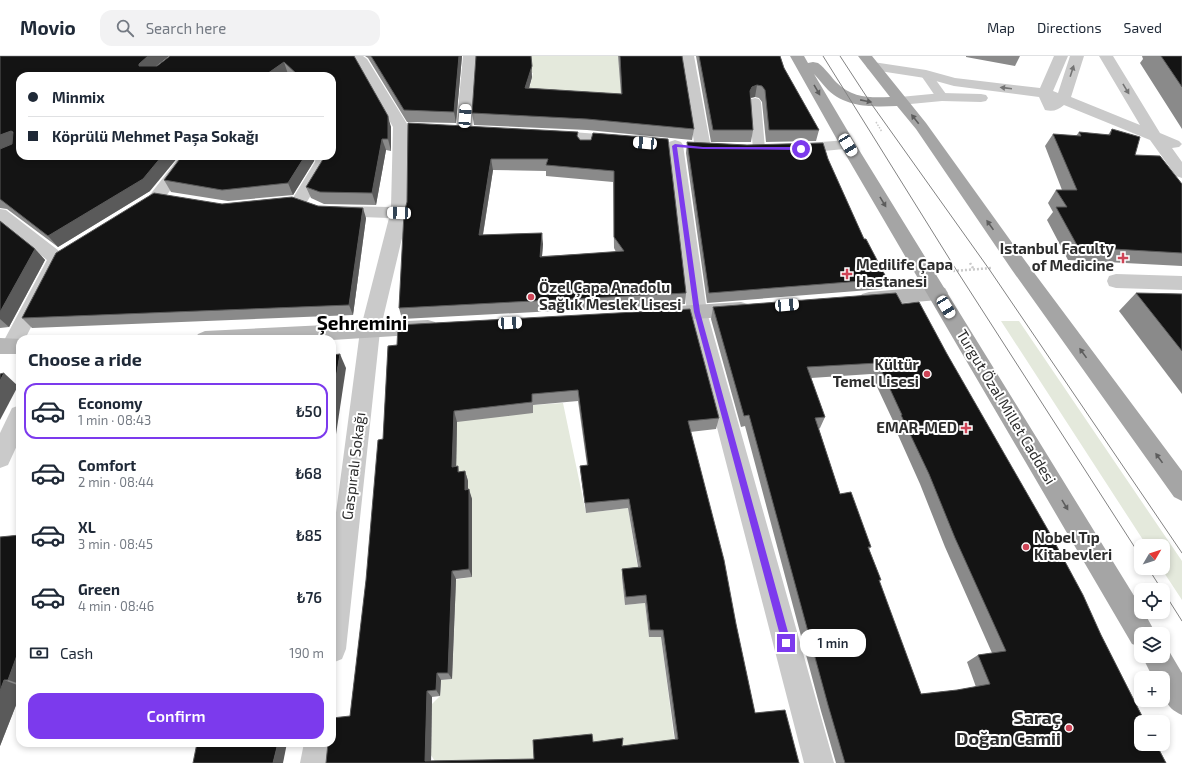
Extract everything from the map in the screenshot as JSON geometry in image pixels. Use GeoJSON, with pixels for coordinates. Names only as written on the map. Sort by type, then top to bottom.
{"type":"FeatureCollection","features":[{"type":"Feature","properties":{"kind":"main road"},"geometry":{"type":"LineString","coordinates":[[798,58],[819,70],[840,93],[849,97],[870,102],[900,101]]}},
{"type":"Feature","properties":{"kind":"main road","name":"Turgut Özal Millet Caddesi"},"geometry":{"type":"LineString","coordinates":[[798,58],[848,145],[1138,627]]}},
{"type":"Feature","properties":{"kind":"main road"},"geometry":{"type":"LineString","coordinates":[[869,61],[921,126],[1019,266],[1182,490]]}},
{"type":"Feature","properties":{"kind":"main road"},"geometry":{"type":"LineString","coordinates":[[1160,663],[1182,700]]}},
{"type":"Feature","properties":{"kind":"street","name":"Gaspıralı Sokağı"},"geometry":{"type":"LineString","coordinates":[[336,615],[370,331],[399,213],[409,128],[362,62],[354,56]]}},
{"type":"Feature","properties":{"kind":"street"},"geometry":{"type":"LineString","coordinates":[[448,129],[472,130],[470,56]]}},
{"type":"Feature","properties":{"kind":"street"},"geometry":{"type":"LineString","coordinates":[[687,56],[703,148]]}},
{"type":"Feature","properties":{"kind":"street"},"geometry":{"type":"LineString","coordinates":[[1053,100],[1061,56]]}},
{"type":"Feature","properties":{"kind":"street"},"geometry":{"type":"LineString","coordinates":[[1053,100],[1077,56]]}},
{"type":"Feature","properties":{"kind":"street"},"geometry":{"type":"LineString","coordinates":[[1106,56],[1154,135]]}},
{"type":"Feature","properties":{"kind":"street"},"geometry":{"type":"LineString","coordinates":[[1121,56],[1174,150],[1182,173]]}},
{"type":"Feature","properties":{"kind":"street"},"geometry":{"type":"LineString","coordinates":[[869,61],[954,82],[1053,100],[1154,135],[1182,158]]}},
{"type":"Feature","properties":{"kind":"street"},"geometry":{"type":"LineString","coordinates":[[918,62],[926,74]]}},
{"type":"Feature","properties":{"kind":"street"},"geometry":{"type":"LineString","coordinates":[[900,101],[942,97],[1053,100],[1174,150]]}},
{"type":"Feature","properties":{"kind":"street"},"geometry":{"type":"LineString","coordinates":[[533,134],[586,142],[638,142]]}},
{"type":"Feature","properties":{"kind":"street"},"geometry":{"type":"LineString","coordinates":[[719,148],[667,145],[697,312],[819,763]]}},
{"type":"Feature","properties":{"kind":"street"},"geometry":{"type":"LineString","coordinates":[[743,148],[801,149],[848,145]]}},
{"type":"Feature","properties":{"kind":"street"},"geometry":{"type":"LineString","coordinates":[[178,199],[150,200],[185,160]]}},
{"type":"Feature","properties":{"kind":"street"},"geometry":{"type":"LineString","coordinates":[[323,160],[291,202],[319,209],[399,213]]}},
{"type":"Feature","properties":{"kind":"street"},"geometry":{"type":"LineString","coordinates":[[0,214],[64,254],[16,335]]}},
{"type":"Feature","properties":{"kind":"street"},"geometry":{"type":"LineString","coordinates":[[1116,281],[1182,283]]}},
{"type":"Feature","properties":{"kind":"street"},"geometry":{"type":"LineString","coordinates":[[852,300],[938,293]]}},
{"type":"Feature","properties":{"kind":"street"},"geometry":{"type":"LineString","coordinates":[[641,316],[759,307]]}},
{"type":"Feature","properties":{"kind":"street"},"geometry":{"type":"LineString","coordinates":[[288,335],[450,326]]}},
{"type":"Feature","properties":{"kind":"street"},"geometry":{"type":"LineString","coordinates":[[10,346],[16,336]]}},
{"type":"Feature","properties":{"kind":"street"},"geometry":{"type":"LineString","coordinates":[[0,458],[16,423]]}},
{"type":"Feature","properties":{"kind":"street"},"geometry":{"type":"LineString","coordinates":[[315,763],[318,747]]}},
{"type":"Feature","properties":{"kind":"lane"},"geometry":{"type":"LineString","coordinates":[[926,74],[942,97]]}},
{"type":"Feature","properties":{"kind":"lane"},"geometry":{"type":"LineString","coordinates":[[755,102],[770,149]]}},
{"type":"Feature","properties":{"kind":"path"},"geometry":{"type":"LineString","coordinates":[[970,263],[974,270]]}},
{"type":"Feature","properties":{"kind":"path"},"geometry":{"type":"LineString","coordinates":[[926,274],[1019,266]]}},
{"type":"Feature","properties":{"kind":"shaded area"},"geometry":{"type":"Polygon","coordinates":[[[531,56],[618,56],[637,108],[549,101],[514,84],[530,86],[533,73],[516,70],[531,56]]]}},
{"type":"Feature","properties":{"kind":"shaded area"},"geometry":{"type":"Polygon","coordinates":[[[1001,321],[1019,321],[1167,539],[1142,539],[1001,321]]]}},
{"type":"Feature","properties":{"kind":"shaded area"},"geometry":{"type":"Polygon","coordinates":[[[563,403],[586,513],[628,508],[639,576],[622,578],[625,605],[645,603],[649,637],[661,637],[677,760],[536,763],[436,763],[431,755],[432,704],[440,696],[441,680],[452,679],[455,609],[454,580],[472,577],[456,469],[456,449],[446,414],[533,413],[533,405],[563,403]]]}},
{"type":"Feature","properties":{"kind":"shaded area"},"geometry":{"type":"Polygon","coordinates":[[[1170,543],[1182,561],[1182,600],[1166,575],[1170,575],[1170,543]]]}},
{"type":"Feature","properties":{"kind":"building"},"geometry":{"type":"Polygon","coordinates":[[[0,56],[148,56],[139,64],[139,66],[157,66],[170,56],[354,56],[388,116],[388,139],[382,139],[372,193],[320,192],[306,187],[323,160],[336,160],[336,72],[295,72],[284,62],[270,72],[16,72],[16,160],[159,160],[143,179],[48,236],[0,199],[0,149],[12,144],[13,132],[11,131],[0,135],[0,56]]]}},
{"type":"Feature","properties":{"kind":"building"},"geometry":{"type":"Polygon","coordinates":[[[371,56],[459,56],[454,112],[404,110],[371,56]]]}},
{"type":"Feature","properties":{"kind":"building"},"geometry":{"type":"Polygon","coordinates":[[[476,56],[531,56],[532,66],[525,88],[622,94],[620,56],[682,56],[694,129],[587,119],[472,113],[476,56]]]}},
{"type":"Feature","properties":{"kind":"building"},"geometry":{"type":"Polygon","coordinates":[[[699,56],[780,56],[784,68],[819,130],[769,130],[765,90],[762,86],[757,85],[752,87],[750,91],[753,130],[713,130],[699,56]]]}},
{"type":"Feature","properties":{"kind":"building"},"geometry":{"type":"Polygon","coordinates":[[[1161,56],[1182,56],[1182,87],[1161,56]]]}},
{"type":"Feature","properties":{"kind":"building"},"geometry":{"type":"Polygon","coordinates":[[[408,123],[578,132],[577,136],[580,140],[591,140],[593,133],[668,139],[686,293],[399,308],[404,213],[407,202],[408,123]],[[491,159],[479,235],[542,233],[540,257],[624,251],[614,237],[614,171],[546,165],[548,159],[491,159]]]}},
{"type":"Feature","properties":{"kind":"building"},"geometry":{"type":"Polygon","coordinates":[[[1112,129],[1140,137],[1135,155],[1160,156],[1182,184],[1182,253],[1078,247],[1056,207],[1067,207],[1056,190],[1077,190],[1053,134],[1081,136],[1079,132],[1110,135],[1112,129]]]}},
{"type":"Feature","properties":{"kind":"building"},"geometry":{"type":"Polygon","coordinates":[[[687,142],[747,145],[823,143],[828,159],[864,239],[866,239],[887,279],[709,293],[687,142]]]}},
{"type":"Feature","properties":{"kind":"building"},"geometry":{"type":"Polygon","coordinates":[[[179,160],[302,160],[288,183],[222,190],[164,180],[179,160]]]}},
{"type":"Feature","properties":{"kind":"building"},"geometry":{"type":"Polygon","coordinates":[[[154,193],[222,204],[292,197],[318,206],[363,208],[349,305],[22,318],[56,253],[154,193]]]}},
{"type":"Feature","properties":{"kind":"building"},"geometry":{"type":"Polygon","coordinates":[[[0,221],[35,249],[0,312],[0,221]]]}},
{"type":"Feature","properties":{"kind":"building"},"geometry":{"type":"Polygon","coordinates":[[[896,293],[902,304],[919,302],[947,354],[1048,530],[1083,595],[1101,635],[1134,700],[1134,707],[1137,707],[1141,715],[1134,715],[1134,751],[1160,751],[1166,763],[845,763],[749,415],[744,416],[713,307],[896,293]],[[878,363],[807,367],[825,417],[815,418],[840,494],[851,492],[871,547],[868,547],[881,580],[879,580],[921,694],[957,690],[990,684],[978,655],[1006,651],[955,538],[929,474],[878,363]]]}},
{"type":"Feature","properties":{"kind":"building"},"geometry":{"type":"Polygon","coordinates":[[[1136,293],[1182,294],[1182,351],[1136,293]]]}},
{"type":"Feature","properties":{"kind":"building"},"geometry":{"type":"Polygon","coordinates":[[[690,309],[719,418],[688,421],[724,560],[755,713],[785,710],[799,763],[326,763],[328,747],[336,747],[336,718],[350,716],[366,580],[378,440],[383,439],[388,346],[397,345],[398,325],[690,309]],[[578,390],[532,394],[532,402],[454,411],[452,467],[458,466],[458,472],[465,471],[465,490],[469,489],[469,569],[452,571],[448,673],[437,673],[436,690],[427,691],[425,761],[534,759],[533,740],[592,734],[593,742],[623,738],[622,746],[678,739],[663,630],[650,630],[646,595],[626,597],[622,569],[641,567],[629,499],[585,503],[580,466],[588,465],[578,390]]]}},
{"type":"Feature","properties":{"kind":"building"},"geometry":{"type":"Polygon","coordinates":[[[336,354],[340,354],[336,378],[336,354]]]}},
{"type":"Feature","properties":{"kind":"building"},"geometry":{"type":"Polygon","coordinates":[[[4,373],[0,381],[0,374],[4,373]]]}},
{"type":"Feature","properties":{"kind":"building"},"geometry":{"type":"Polygon","coordinates":[[[16,535],[16,658],[8,680],[4,680],[0,691],[0,537],[16,535]]]}},
{"type":"Feature","properties":{"kind":"building"},"geometry":{"type":"Polygon","coordinates":[[[196,747],[277,747],[273,763],[193,763],[196,747]]]}},
{"type":"Feature","properties":{"kind":"tram line"},"geometry":{"type":"LineString","coordinates":[[823,56],[957,271],[1134,546]]}},
{"type":"Feature","properties":{"kind":"tram line"},"geometry":{"type":"LineString","coordinates":[[840,56],[870,102],[989,269],[1182,553]]}},
{"type":"Feature","properties":{"kind":"tram line"},"geometry":{"type":"LineString","coordinates":[[1152,575],[1158,583]]}},
{"type":"Feature","properties":{"kind":"tram line"},"geometry":{"type":"LineString","coordinates":[[1170,602],[1182,621]]}},
{"type":"Feature","properties":{"kind":"place","name":"Istanbul Faculty of Medicine"},"geometry":{"type":"Point","coordinates":[1123,258]}},
{"type":"Feature","properties":{"kind":"place","name":"Medilife Çapa Hastanesi"},"geometry":{"type":"Point","coordinates":[847,274]}},
{"type":"Feature","properties":{"kind":"place","name":"Özel Çapa Anadolu Sağlık Meslek Lisesi"},"geometry":{"type":"Point","coordinates":[531,297]}},
{"type":"Feature","properties":{"kind":"place","name":"Kültür Temel Lisesi"},"geometry":{"type":"Point","coordinates":[927,374]}},
{"type":"Feature","properties":{"kind":"place","name":"EMAR-MED"},"geometry":{"type":"Point","coordinates":[966,428]}},
{"type":"Feature","properties":{"kind":"place","name":"Nobel Tıp Kitabevleri"},"geometry":{"type":"Point","coordinates":[1026,547]}},
{"type":"Feature","properties":{"kind":"place","name":"Saraç Doğan Camii"},"geometry":{"type":"Point","coordinates":[1069,728]}},
{"type":"Feature","properties":{"kind":"district","name":"Şehremini"},"geometry":{"type":"Point","coordinates":[362,323]}},
{"type":"Feature","properties":{"kind":"route"},"geometry":{"type":"LineString","coordinates":[[786,643],[697,312],[675,146],[703,148],[801,149]]}}]}
